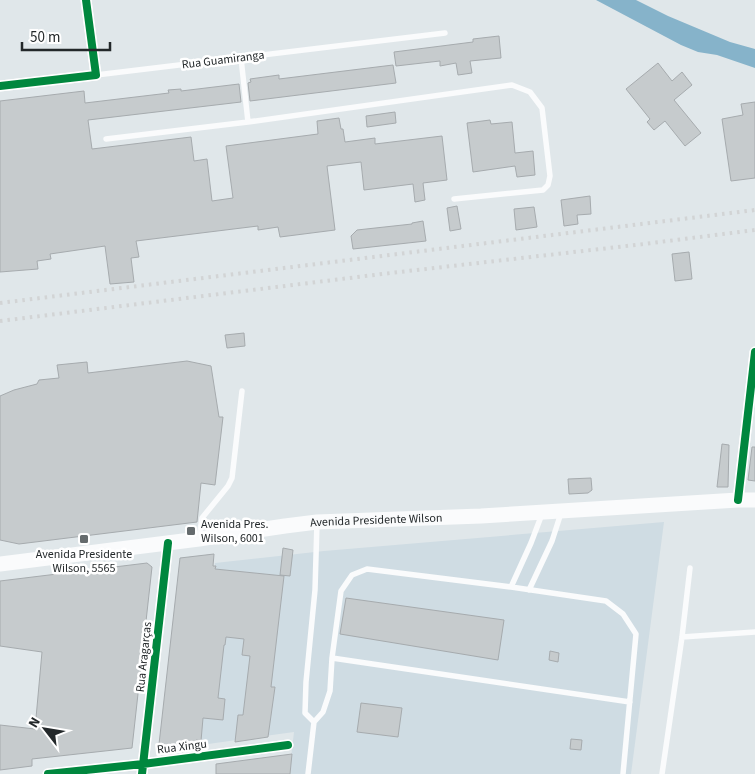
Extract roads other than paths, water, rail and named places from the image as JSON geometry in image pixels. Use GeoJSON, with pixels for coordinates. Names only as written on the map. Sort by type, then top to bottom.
{"type":"FeatureCollection","features":[{"type":"Feature","properties":{"kind":"main road","name":"Avenida Presidente Wilson"},"geometry":{"type":"LineString","coordinates":[[0,564],[317,522],[481,516],[755,500]]}},
{"type":"Feature","properties":{"kind":"street"},"geometry":{"type":"LineString","coordinates":[[86,0],[96,75]]}},
{"type":"Feature","properties":{"kind":"street","name":"Rua Guamiranga"},"geometry":{"type":"LineString","coordinates":[[0,86],[96,75]]}},
{"type":"Feature","properties":{"kind":"street"},"geometry":{"type":"LineString","coordinates":[[738,500],[755,352]]}},
{"type":"Feature","properties":{"kind":"street","name":"Rua Aragarças"},"geometry":{"type":"LineString","coordinates":[[143,769],[168,543]]}},
{"type":"Feature","properties":{"kind":"street","name":"Rua Xingu"},"geometry":{"type":"LineString","coordinates":[[48,774],[143,769],[288,745]]}},
{"type":"Feature","properties":{"kind":"lane","name":"Rua Guamiranga"},"geometry":{"type":"LineString","coordinates":[[96,75],[445,33]]}},
{"type":"Feature","properties":{"kind":"lane"},"geometry":{"type":"LineString","coordinates":[[241,58],[248,122]]}},
{"type":"Feature","properties":{"kind":"lane"},"geometry":{"type":"LineString","coordinates":[[106,139],[248,122],[512,85],[530,92],[542,108],[550,176],[548,184],[542,190],[454,200]]}},
{"type":"Feature","properties":{"kind":"lane"},"geometry":{"type":"LineString","coordinates":[[199,539],[202,518],[228,486],[232,478],[242,391]]}},
{"type":"Feature","properties":{"kind":"lane"},"geometry":{"type":"LineString","coordinates":[[529,590],[552,540],[562,511]]}},
{"type":"Feature","properties":{"kind":"lane"},"geometry":{"type":"LineString","coordinates":[[511,587],[543,512]]}},
{"type":"Feature","properties":{"kind":"lane"},"geometry":{"type":"LineString","coordinates":[[314,722],[305,713],[317,522]]}},
{"type":"Feature","properties":{"kind":"lane"},"geometry":{"type":"LineString","coordinates":[[662,774],[690,568]]}},
{"type":"Feature","properties":{"kind":"lane"},"geometry":{"type":"LineString","coordinates":[[308,774],[314,722],[323,712],[330,691],[332,658],[341,591],[352,575],[367,569],[606,601],[623,614],[636,634],[623,774]]}},
{"type":"Feature","properties":{"kind":"lane"},"geometry":{"type":"LineString","coordinates":[[682,636],[755,632]]}},
{"type":"Feature","properties":{"kind":"lane"},"geometry":{"type":"LineString","coordinates":[[332,658],[630,702]]}},
{"type":"Feature","properties":{"kind":"water"},"geometry":{"type":"Polygon","coordinates":[[[596,0],[636,0],[668,16],[730,42],[755,49],[755,68],[717,55],[698,52],[681,45],[596,0]]]}},
{"type":"Feature","properties":{"kind":"railway"},"geometry":{"type":"LineString","coordinates":[[0,303],[755,210]]}},
{"type":"Feature","properties":{"kind":"railway"},"geometry":{"type":"LineString","coordinates":[[0,321],[755,230]]}},
{"type":"Feature","properties":{"kind":"place","name":"Avenida Pres. Wilson, 6001"},"geometry":{"type":"Point","coordinates":[191,531]}},
{"type":"Feature","properties":{"kind":"place","name":"Avenida Presidente Wilson, 5565"},"geometry":{"type":"Point","coordinates":[84,539]}}]}
